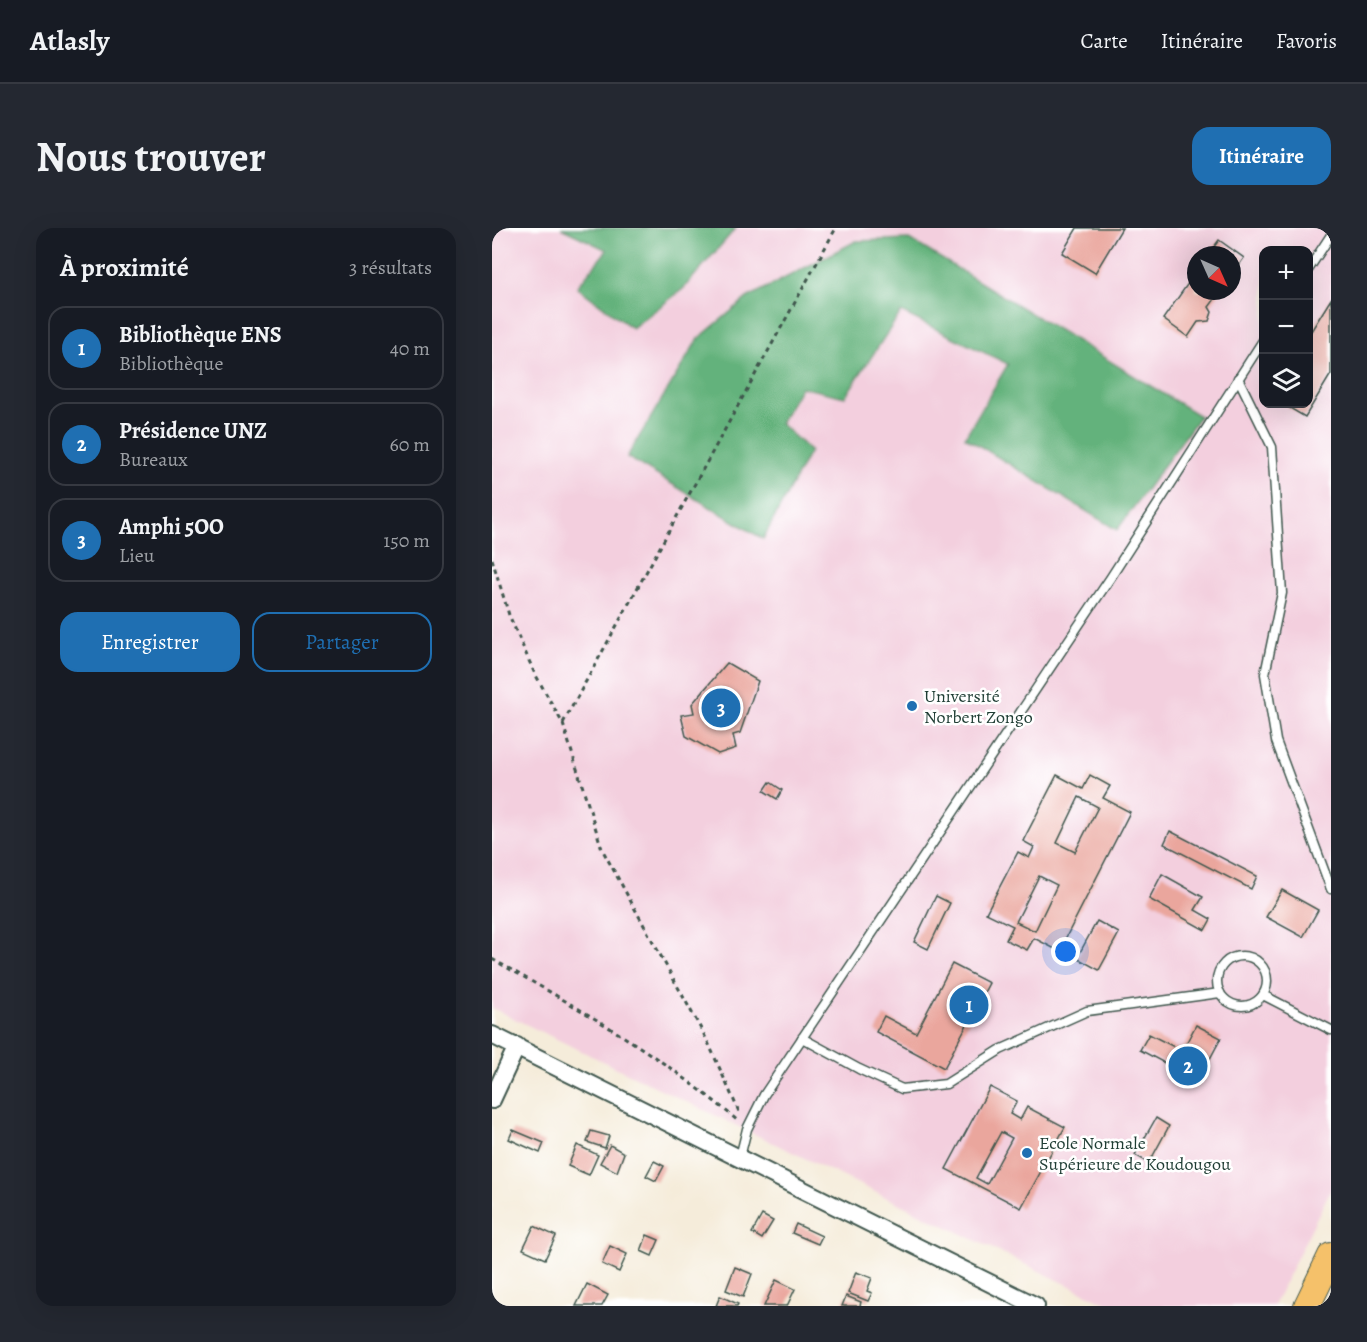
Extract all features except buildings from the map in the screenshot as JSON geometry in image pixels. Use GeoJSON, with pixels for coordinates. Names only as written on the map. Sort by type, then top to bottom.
{"type":"FeatureCollection","features":[{"type":"Feature","properties":{"kind":"main road"},"geometry":{"type":"LineString","coordinates":[[1307,1306],[1331,1256]]}},
{"type":"Feature","properties":{"kind":"street"},"geometry":{"type":"LineString","coordinates":[[492,1035],[1036,1306]]}},
{"type":"Feature","properties":{"kind":"street"},"geometry":{"type":"LineString","coordinates":[[492,1100],[517,1046]]}},
{"type":"Feature","properties":{"kind":"lane"},"geometry":{"type":"LineString","coordinates":[[1313,262],[1331,235]]}},
{"type":"Feature","properties":{"kind":"lane"},"geometry":{"type":"LineString","coordinates":[[740,1157],[747,1129],[764,1095],[1104,586],[1259,346]]}},
{"type":"Feature","properties":{"kind":"lane"},"geometry":{"type":"LineString","coordinates":[[1239,378],[1272,447],[1282,593],[1265,674],[1276,741],[1331,889]]}},
{"type":"Feature","properties":{"kind":"lane"},"geometry":{"type":"LineString","coordinates":[[1236,957],[1252,958],[1265,970],[1266,987],[1257,1002],[1241,1006],[1232,1004],[1220,993],[1218,984],[1222,968],[1236,957]]}},
{"type":"Feature","properties":{"kind":"lane"},"geometry":{"type":"LineString","coordinates":[[802,1038],[902,1089],[946,1084],[1000,1050],[1086,1011],[1220,993]]}},
{"type":"Feature","properties":{"kind":"lane"},"geometry":{"type":"LineString","coordinates":[[1263,995],[1331,1030]]}},
{"type":"Feature","properties":{"kind":"path"},"geometry":{"type":"LineString","coordinates":[[563,724],[836,228]]}},
{"type":"Feature","properties":{"kind":"path"},"geometry":{"type":"LineString","coordinates":[[492,559],[509,615],[534,672],[563,724],[602,849],[707,1040],[747,1129]]}},
{"type":"Feature","properties":{"kind":"path"},"geometry":{"type":"LineString","coordinates":[[492,959],[600,1020],[693,1083],[747,1129]]}},
{"type":"Feature","properties":{"kind":"shaded area","name":"Université Norbert Zongo"},"geometry":{"type":"Polygon","coordinates":[[[492,228],[1331,228],[1331,1189],[1273,1306],[1112,1306],[492,1008],[492,228]]]}},
{"type":"Feature","properties":{"kind":"green space"},"geometry":{"type":"Polygon","coordinates":[[[561,228],[736,228],[683,289],[632,328],[577,287],[607,250],[561,228]]]}},
{"type":"Feature","properties":{"kind":"green space"},"geometry":{"type":"Polygon","coordinates":[[[909,239],[1200,416],[1117,530],[965,437],[1008,364],[901,312],[845,397],[801,387],[780,423],[810,451],[763,539],[627,457],[698,339],[747,298],[856,241],[909,239]]]}},
{"type":"Feature","properties":{"kind":"place","name":"Université Norbert Zongo"},"geometry":{"type":"Point","coordinates":[912,706]}},
{"type":"Feature","properties":{"kind":"place","name":"Amphi 5OO"},"geometry":{"type":"Point","coordinates":[721,708]}},
{"type":"Feature","properties":{"kind":"place","name":"Bibliothèque ENS"},"geometry":{"type":"Point","coordinates":[969,1005]}},
{"type":"Feature","properties":{"kind":"place","name":"Présidence UNZ"},"geometry":{"type":"Point","coordinates":[1188,1066]}},
{"type":"Feature","properties":{"kind":"place","name":"Ecole Normale Supérieure de Koudougou"},"geometry":{"type":"Point","coordinates":[1027,1153]}}]}
